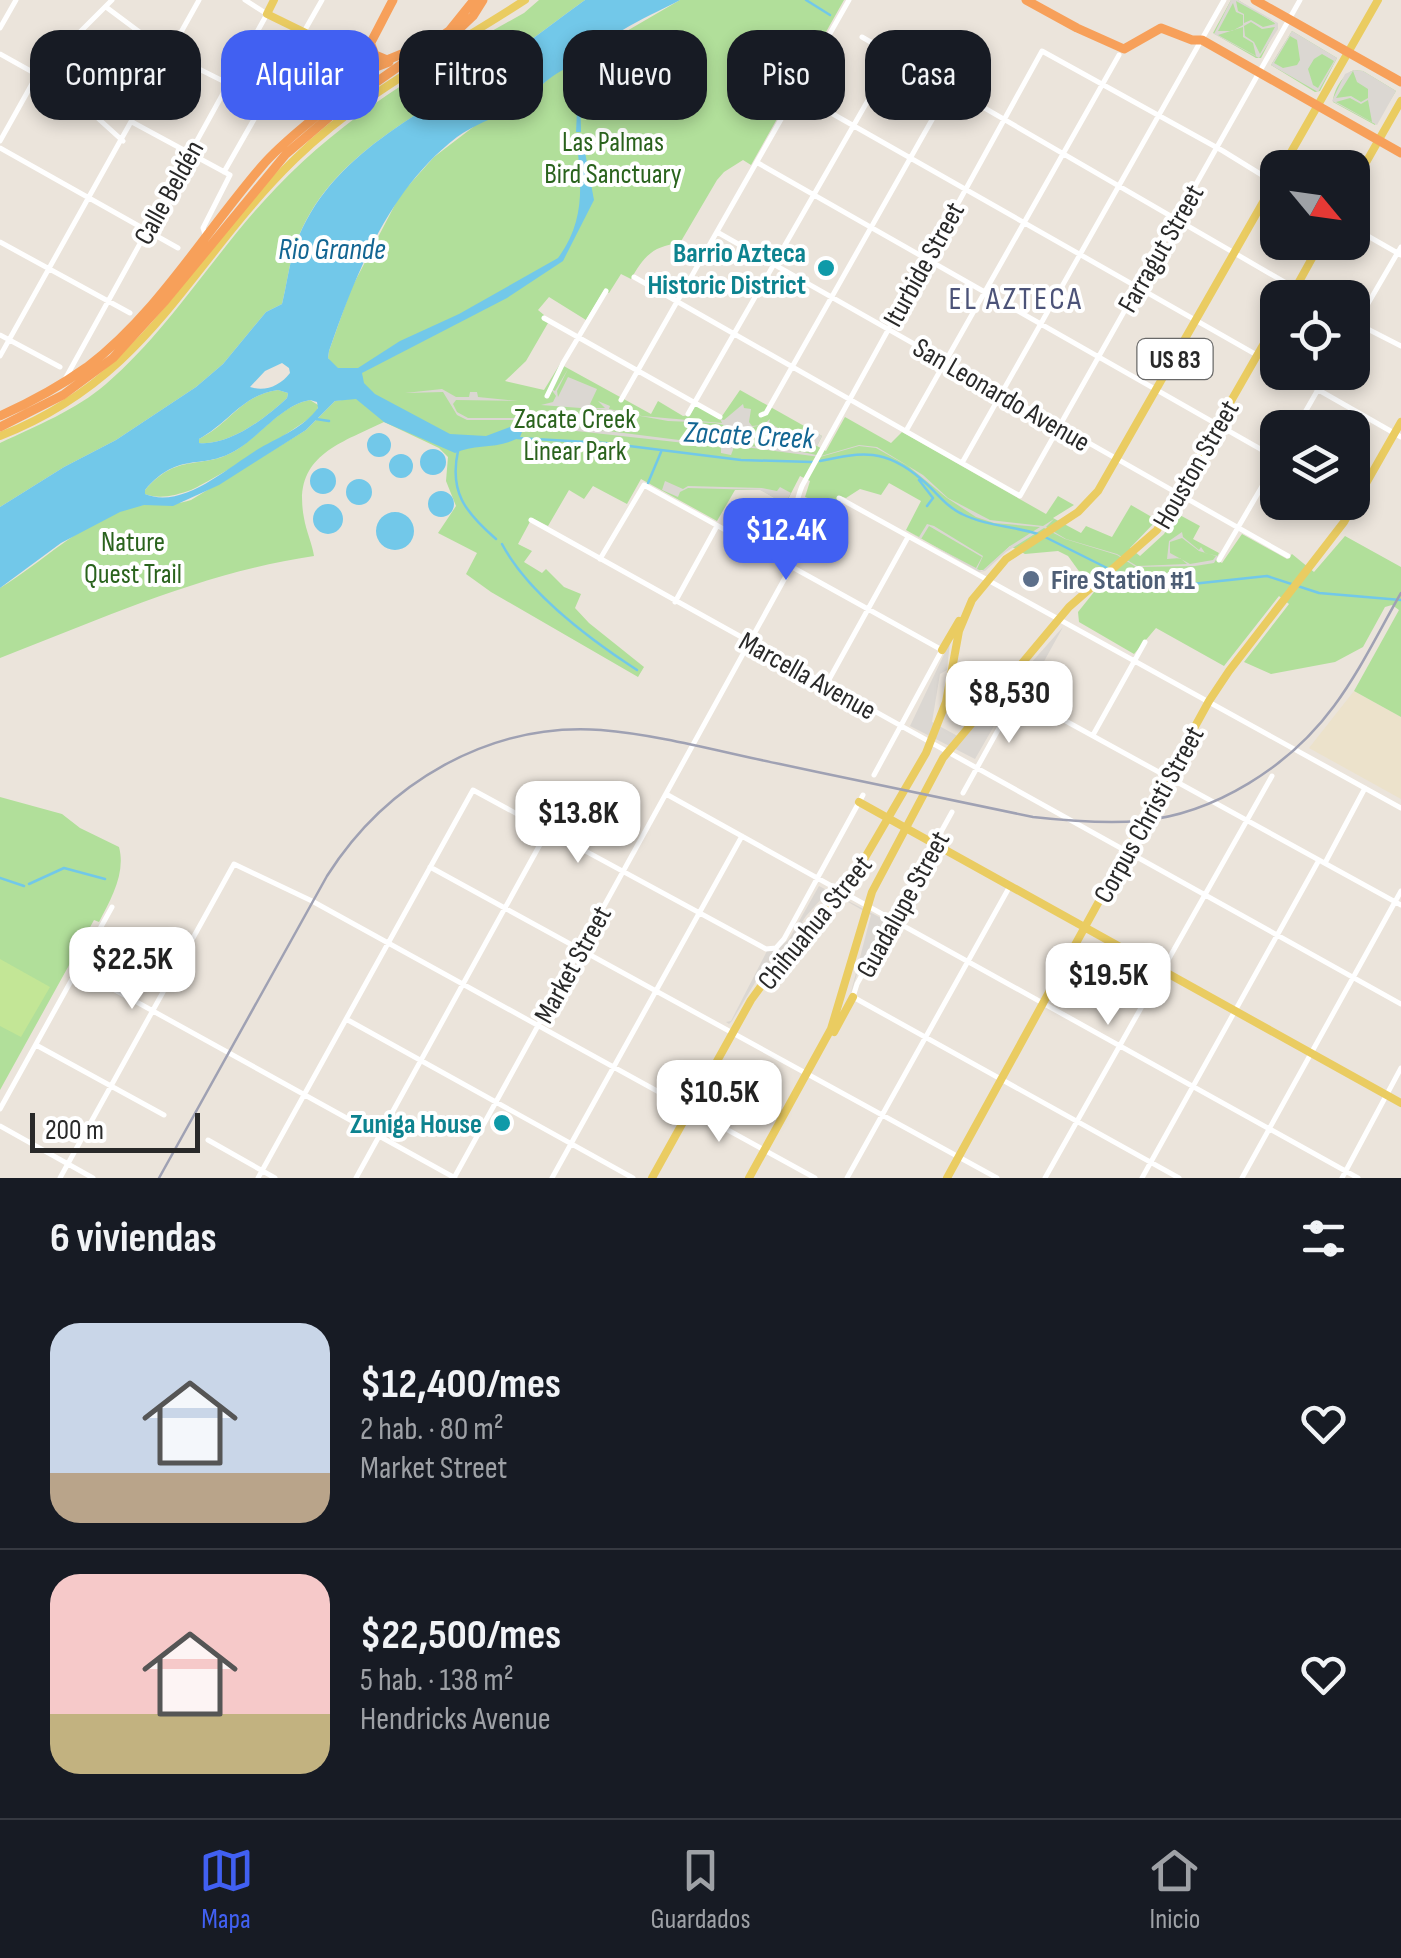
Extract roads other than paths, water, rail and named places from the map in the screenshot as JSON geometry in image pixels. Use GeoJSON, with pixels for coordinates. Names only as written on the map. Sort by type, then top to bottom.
{"type":"FeatureCollection","features":[{"type":"Feature","properties":{"kind":"highway"},"geometry":{"type":"LineString","coordinates":[[377,30],[394,0]]}},
{"type":"Feature","properties":{"kind":"highway"},"geometry":{"type":"LineString","coordinates":[[0,427],[63,394],[113,358],[267,174],[312,131],[459,22],[474,0]]}},
{"type":"Feature","properties":{"kind":"highway"},"geometry":{"type":"LineString","coordinates":[[379,67],[392,68],[459,31],[482,0]]}},
{"type":"Feature","properties":{"kind":"highway"},"geometry":{"type":"LineString","coordinates":[[1026,0],[1124,49],[1161,28],[1197,40],[1401,152]]}},
{"type":"Feature","properties":{"kind":"highway"},"geometry":{"type":"LineString","coordinates":[[1255,0],[1401,82]]}},
{"type":"Feature","properties":{"kind":"highway"},"geometry":{"type":"LineString","coordinates":[[379,56],[392,68]]}},
{"type":"Feature","properties":{"kind":"highway"},"geometry":{"type":"LineString","coordinates":[[0,416],[63,384],[121,336],[271,156],[311,120]]}},
{"type":"Feature","properties":{"kind":"highway"},"geometry":{"type":"LineString","coordinates":[[312,131],[319,120]]}},
{"type":"Feature","properties":{"kind":"main road","name":"Calle Beldén"},"geometry":{"type":"LineString","coordinates":[[267,14],[274,0]]}},
{"type":"Feature","properties":{"kind":"main road"},"geometry":{"type":"LineString","coordinates":[[0,436],[71,402],[120,365],[273,182],[332,127],[425,60],[526,0]]}},
{"type":"Feature","properties":{"kind":"main road"},"geometry":{"type":"LineString","coordinates":[[1292,150],[1378,0]]}},
{"type":"Feature","properties":{"kind":"main road"},"geometry":{"type":"LineString","coordinates":[[267,14],[300,30]]}},
{"type":"Feature","properties":{"kind":"main road"},"geometry":{"type":"LineString","coordinates":[[1370,156],[1401,101]]}},
{"type":"Feature","properties":{"kind":"main road","name":"US 83"},"geometry":{"type":"LineString","coordinates":[[1118,460],[1260,209]]}},
{"type":"Feature","properties":{"kind":"main road","name":"Houston Street"},"geometry":{"type":"LineString","coordinates":[[1136,552],[1158,530],[1260,349]]}},
{"type":"Feature","properties":{"kind":"main road","name":"Corpus Christi Street"},"geometry":{"type":"LineString","coordinates":[[1370,478],[1398,435],[1401,422]]}},
{"type":"Feature","properties":{"kind":"main road","name":"Chihuahua Street"},"geometry":{"type":"LineString","coordinates":[[652,1178],[732,1032],[775,967],[839,898],[870,854],[939,726],[959,631],[972,600],[987,579],[1018,550],[1093,498],[1118,460]]}},
{"type":"Feature","properties":{"kind":"main road","name":"Corpus Christi Street"},"geometry":{"type":"LineString","coordinates":[[947,1178],[1229,670],[1342,520]]}},
{"type":"Feature","properties":{"kind":"main road","name":"Guadalupe Street"},"geometry":{"type":"LineString","coordinates":[[749,1178],[840,1005],[864,912],[884,866],[958,737],[1060,618],[1090,587],[1136,552]]}},
{"type":"Feature","properties":{"kind":"main road"},"geometry":{"type":"LineString","coordinates":[[942,650],[972,600]]}},
{"type":"Feature","properties":{"kind":"main road"},"geometry":{"type":"LineString","coordinates":[[861,798],[935,844],[1401,1103]]}},
{"type":"Feature","properties":{"kind":"main road"},"geometry":{"type":"LineString","coordinates":[[816,1056],[853,997]]}},
{"type":"Feature","properties":{"kind":"street"},"geometry":{"type":"LineString","coordinates":[[0,28],[16,0]]}},
{"type":"Feature","properties":{"kind":"street"},"geometry":{"type":"LineString","coordinates":[[84,30],[112,0]]}},
{"type":"Feature","properties":{"kind":"street"},"geometry":{"type":"LineString","coordinates":[[182,30],[198,0]]}},
{"type":"Feature","properties":{"kind":"street"},"geometry":{"type":"LineString","coordinates":[[244,0],[267,14]]}},
{"type":"Feature","properties":{"kind":"street"},"geometry":{"type":"LineString","coordinates":[[305,30],[322,0]]}},
{"type":"Feature","properties":{"kind":"street"},"geometry":{"type":"LineString","coordinates":[[620,400],[849,0]]}},
{"type":"Feature","properties":{"kind":"street"},"geometry":{"type":"LineString","coordinates":[[634,277],[962,464],[1159,118],[1197,40],[1224,0]]}},
{"type":"Feature","properties":{"kind":"street","name":"Farragut Street"},"geometry":{"type":"LineString","coordinates":[[962,464],[1020,496],[1300,0]]}},
{"type":"Feature","properties":{"kind":"street"},"geometry":{"type":"LineString","coordinates":[[106,8],[136,30]]}},
{"type":"Feature","properties":{"kind":"street","name":"Calle Beldén"},"geometry":{"type":"LineString","coordinates":[[258,30],[267,14]]}},
{"type":"Feature","properties":{"kind":"street","name":"Iturbide Street"},"geometry":{"type":"LineString","coordinates":[[805,478],[1042,51],[1102,85]]}},
{"type":"Feature","properties":{"kind":"street"},"geometry":{"type":"LineString","coordinates":[[0,54],[30,71]]}},
{"type":"Feature","properties":{"kind":"street"},"geometry":{"type":"LineString","coordinates":[[906,431],[1119,55]]}},
{"type":"Feature","properties":{"kind":"street"},"geometry":{"type":"LineString","coordinates":[[1102,85],[1260,173]]}},
{"type":"Feature","properties":{"kind":"street"},"geometry":{"type":"LineString","coordinates":[[30,90],[0,145],[178,248]]}},
{"type":"Feature","properties":{"kind":"street","name":"Calle Beldén"},"geometry":{"type":"LineString","coordinates":[[63,384],[221,96]]}},
{"type":"Feature","properties":{"kind":"street"},"geometry":{"type":"LineString","coordinates":[[688,414],[865,105]]}},
{"type":"Feature","properties":{"kind":"street"},"geometry":{"type":"LineString","coordinates":[[991,112],[1282,280]]}},
{"type":"Feature","properties":{"kind":"street"},"geometry":{"type":"LineString","coordinates":[[99,120],[122,141]]}},
{"type":"Feature","properties":{"kind":"street"},"geometry":{"type":"LineString","coordinates":[[206,235],[203,228],[253,120]]}},
{"type":"Feature","properties":{"kind":"street"},"geometry":{"type":"LineString","coordinates":[[843,120],[1260,358]]}},
{"type":"Feature","properties":{"kind":"street"},"geometry":{"type":"LineString","coordinates":[[762,415],[931,120]]}},
{"type":"Feature","properties":{"kind":"street"},"geometry":{"type":"LineString","coordinates":[[0,356],[132,122],[227,173]]}},
{"type":"Feature","properties":{"kind":"street"},"geometry":{"type":"LineString","coordinates":[[758,164],[1260,449]]}},
{"type":"Feature","properties":{"kind":"street","name":"San Leonardo Avenue"},"geometry":{"type":"LineString","coordinates":[[717,232],[1288,556]]}},
{"type":"Feature","properties":{"kind":"street"},"geometry":{"type":"LineString","coordinates":[[1370,237],[1400,251],[1370,298]]}},
{"type":"Feature","properties":{"kind":"street"},"geometry":{"type":"LineString","coordinates":[[0,242],[130,313]]}},
{"type":"Feature","properties":{"kind":"street"},"geometry":{"type":"LineString","coordinates":[[546,395],[606,291]]}},
{"type":"Feature","properties":{"kind":"street"},"geometry":{"type":"LineString","coordinates":[[544,318],[720,416]]}},
{"type":"Feature","properties":{"kind":"street"},"geometry":{"type":"LineString","coordinates":[[1370,327],[1401,346]]}},
{"type":"Feature","properties":{"kind":"street"},"geometry":{"type":"LineString","coordinates":[[0,335],[60,367]]}},
{"type":"Feature","properties":{"kind":"street"},"geometry":{"type":"LineString","coordinates":[[1306,410],[1318,390],[1398,435]]}},
{"type":"Feature","properties":{"kind":"street","name":"Market Street"},"geometry":{"type":"LineString","coordinates":[[454,1178],[790,566],[795,508],[805,478]]}},
{"type":"Feature","properties":{"kind":"street"},"geometry":{"type":"LineString","coordinates":[[600,559],[642,485],[942,650],[874,775]]}},
{"type":"Feature","properties":{"kind":"street"},"geometry":{"type":"LineString","coordinates":[[1219,560],[1260,490]]}},
{"type":"Feature","properties":{"kind":"street"},"geometry":{"type":"LineString","coordinates":[[838,498],[1401,808]]}},
{"type":"Feature","properties":{"kind":"street","name":"Marcella Avenue"},"geometry":{"type":"LineString","coordinates":[[531,520],[1401,1004]]}},
{"type":"Feature","properties":{"kind":"street"},"geometry":{"type":"LineString","coordinates":[[675,602],[717,526]]}},
{"type":"Feature","properties":{"kind":"street"},"geometry":{"type":"LineString","coordinates":[[826,685],[908,536]]}},
{"type":"Feature","properties":{"kind":"street"},"geometry":{"type":"LineString","coordinates":[[1093,735],[1145,642]]}},
{"type":"Feature","properties":{"kind":"street"},"geometry":{"type":"LineString","coordinates":[[963,793],[1013,704],[1025,698],[1398,903]]}},
{"type":"Feature","properties":{"kind":"street"},"geometry":{"type":"LineString","coordinates":[[1044,1178],[1272,776]]}},
{"type":"Feature","properties":{"kind":"street"},"geometry":{"type":"LineString","coordinates":[[1142,1178],[1277,936],[1366,788]]}},
{"type":"Feature","properties":{"kind":"street"},"geometry":{"type":"LineString","coordinates":[[258,1178],[474,790],[700,913]]}},
{"type":"Feature","properties":{"kind":"street"},"geometry":{"type":"LineString","coordinates":[[666,794],[1270,1128],[1344,1174],[1358,1178]]}},
{"type":"Feature","properties":{"kind":"street","name":"Chihuahua Street"},"geometry":{"type":"LineString","coordinates":[[700,913],[767,949],[776,948],[861,798]]}},
{"type":"Feature","properties":{"kind":"street","name":"Guadalupe Street"},"geometry":{"type":"LineString","coordinates":[[853,997],[952,812]]}},
{"type":"Feature","properties":{"kind":"street"},"geometry":{"type":"LineString","coordinates":[[356,1178],[548,830]]}},
{"type":"Feature","properties":{"kind":"street"},"geometry":{"type":"LineString","coordinates":[[552,1178],[742,836]]}},
{"type":"Feature","properties":{"kind":"street"},"geometry":{"type":"LineString","coordinates":[[60,1178],[234,864],[282,886],[815,1178]]}},
{"type":"Feature","properties":{"kind":"street"},"geometry":{"type":"LineString","coordinates":[[430,867],[997,1178]]}},
{"type":"Feature","properties":{"kind":"street"},"geometry":{"type":"LineString","coordinates":[[848,1178],[1010,886]]}},
{"type":"Feature","properties":{"kind":"street"},"geometry":{"type":"LineString","coordinates":[[1242,1178],[1352,977],[1398,903],[1401,890]]}},
{"type":"Feature","properties":{"kind":"street"},"geometry":{"type":"LineString","coordinates":[[0,1110],[112,907]]}},
{"type":"Feature","properties":{"kind":"street"},"geometry":{"type":"LineString","coordinates":[[78,969],[454,1178]]}},
{"type":"Feature","properties":{"kind":"street"},"geometry":{"type":"LineString","coordinates":[[853,997],[1179,1178]]}},
{"type":"Feature","properties":{"kind":"street"},"geometry":{"type":"LineString","coordinates":[[346,1018],[633,1178]]}},
{"type":"Feature","properties":{"kind":"street"},"geometry":{"type":"LineString","coordinates":[[36,1045],[164,1115]]}},
{"type":"Feature","properties":{"kind":"street"},"geometry":{"type":"LineString","coordinates":[[1344,1174],[1401,1068]]}},
{"type":"Feature","properties":{"kind":"street"},"geometry":{"type":"LineString","coordinates":[[0,1126],[93,1178]]}},
{"type":"Feature","properties":{"kind":"street"},"geometry":{"type":"LineString","coordinates":[[208,1140],[275,1178]]}},
{"type":"Feature","properties":{"kind":"water","name":"Rio Grande"},"geometry":{"type":"Polygon","coordinates":[[[585,0],[680,0],[623,30],[563,30],[563,70],[543,84],[543,30],[585,0]]]}},
{"type":"Feature","properties":{"kind":"water","name":"Rio Grande"},"geometry":{"type":"Polygon","coordinates":[[[407,120],[488,120],[464,132],[433,158],[394,207],[363,263],[329,351],[328,358],[338,368],[358,368],[400,341],[459,314],[558,258],[578,214],[576,135],[582,136],[594,200],[563,261],[507,298],[362,373],[364,383],[375,394],[450,434],[486,436],[515,425],[522,432],[520,437],[455,453],[384,422],[356,399],[335,401],[306,430],[219,485],[173,506],[144,505],[120,512],[61,543],[0,588],[0,507],[116,440],[196,387],[223,364],[266,312],[282,304],[296,244],[311,212],[331,184],[407,120]],[[282,363],[265,371],[250,387],[272,387],[290,373],[282,363]],[[278,390],[245,403],[199,439],[199,443],[222,440],[258,422],[287,398],[288,393],[278,390]],[[310,400],[281,414],[225,456],[169,470],[145,494],[175,496],[205,484],[299,426],[318,408],[317,402],[310,400]]]}},
{"type":"Feature","properties":{"kind":"water"},"geometry":{"type":"Polygon","coordinates":[[[379,433],[388,436],[388,454],[379,457],[370,454],[367,445],[370,436],[379,433]]]}},
{"type":"Feature","properties":{"kind":"water"},"geometry":{"type":"Polygon","coordinates":[[[433,449],[442,453],[446,462],[442,471],[433,475],[424,471],[420,462],[424,453],[433,449]]]}},
{"type":"Feature","properties":{"kind":"water"},"geometry":{"type":"Polygon","coordinates":[[[401,454],[410,457],[410,475],[401,478],[392,475],[389,466],[392,457],[401,454]]]}},
{"type":"Feature","properties":{"kind":"water"},"geometry":{"type":"Polygon","coordinates":[[[323,468],[332,472],[336,481],[332,490],[323,494],[314,490],[310,481],[314,472],[323,468]]]}},
{"type":"Feature","properties":{"kind":"water"},"geometry":{"type":"Polygon","coordinates":[[[359,479],[368,483],[372,492],[368,501],[359,505],[350,501],[346,492],[350,483],[359,479]]]}},
{"type":"Feature","properties":{"kind":"water"},"geometry":{"type":"Polygon","coordinates":[[[441,491],[450,495],[454,504],[450,513],[441,517],[432,513],[428,504],[432,495],[441,491]]]}},
{"type":"Feature","properties":{"kind":"water"},"geometry":{"type":"Polygon","coordinates":[[[328,504],[342,513],[343,519],[334,533],[328,534],[314,525],[313,519],[322,505],[328,504]]]}},
{"type":"Feature","properties":{"kind":"water"},"geometry":{"type":"Polygon","coordinates":[[[395,512],[409,517],[414,531],[409,545],[395,550],[381,545],[376,531],[381,517],[395,512]]]}},
{"type":"Feature","properties":{"kind":"waterway"},"geometry":{"type":"LineString","coordinates":[[806,0],[830,15]]}},
{"type":"Feature","properties":{"kind":"waterway"},"geometry":{"type":"LineString","coordinates":[[316,419],[329,421]]}},
{"type":"Feature","properties":{"kind":"waterway","name":"Zacate Creek"},"geometry":{"type":"LineString","coordinates":[[517,438],[605,443],[741,460],[812,462]]}},
{"type":"Feature","properties":{"kind":"waterway"},"geometry":{"type":"LineString","coordinates":[[458,451],[456,478],[462,500],[496,539]]}},
{"type":"Feature","properties":{"kind":"waterway"},"geometry":{"type":"LineString","coordinates":[[648,483],[661,452]]}},
{"type":"Feature","properties":{"kind":"waterway","name":"Zacate Creek"},"geometry":{"type":"LineString","coordinates":[[820,461],[861,455],[884,457],[908,469],[962,514],[1038,534]]}},
{"type":"Feature","properties":{"kind":"waterway"},"geometry":{"type":"LineString","coordinates":[[919,480],[933,498],[927,506]]}},
{"type":"Feature","properties":{"kind":"waterway","name":"Zacate Creek"},"geometry":{"type":"LineString","coordinates":[[1045,537],[1127,578],[1173,586],[1267,576],[1319,593],[1401,600]]}},
{"type":"Feature","properties":{"kind":"waterway"},"geometry":{"type":"LineString","coordinates":[[502,544],[544,597],[581,630],[637,670]]}},
{"type":"Feature","properties":{"kind":"waterway"},"geometry":{"type":"LineString","coordinates":[[29,884],[64,868],[105,879]]}},
{"type":"Feature","properties":{"kind":"waterway"},"geometry":{"type":"LineString","coordinates":[[0,878],[24,886]]}},
{"type":"Feature","properties":{"kind":"railway"},"geometry":{"type":"LineString","coordinates":[[159,1178],[327,876],[379,813],[444,765],[519,736],[559,730],[601,730],[668,740],[1033,817],[1113,822],[1168,817],[1196,809],[1249,783],[1296,748],[1343,693],[1401,593]]}},
{"type":"Feature","properties":{"kind":"place","name":"Barrio Azteca Historic District"},"geometry":{"type":"Point","coordinates":[826,268]}},
{"type":"Feature","properties":{"kind":"place","name":"Fire Station #1"},"geometry":{"type":"Point","coordinates":[1031,579]}},
{"type":"Feature","properties":{"kind":"place","name":"Zuniga House"},"geometry":{"type":"Point","coordinates":[502,1123]}},
{"type":"Feature","properties":{"kind":"district","name":"EL AZTECA"},"geometry":{"type":"Point","coordinates":[1016,298]}},
{"type":"Feature","properties":{"kind":"park label","name":"Las Palmas Bird Sanctuary"},"geometry":{"type":"Point","coordinates":[613,157]}},
{"type":"Feature","properties":{"kind":"park label","name":"Zacate Creek Linear Park"},"geometry":{"type":"Point","coordinates":[575,434]}},
{"type":"Feature","properties":{"kind":"park label","name":"Nature Quest Trail"},"geometry":{"type":"Point","coordinates":[133,557]}}]}
